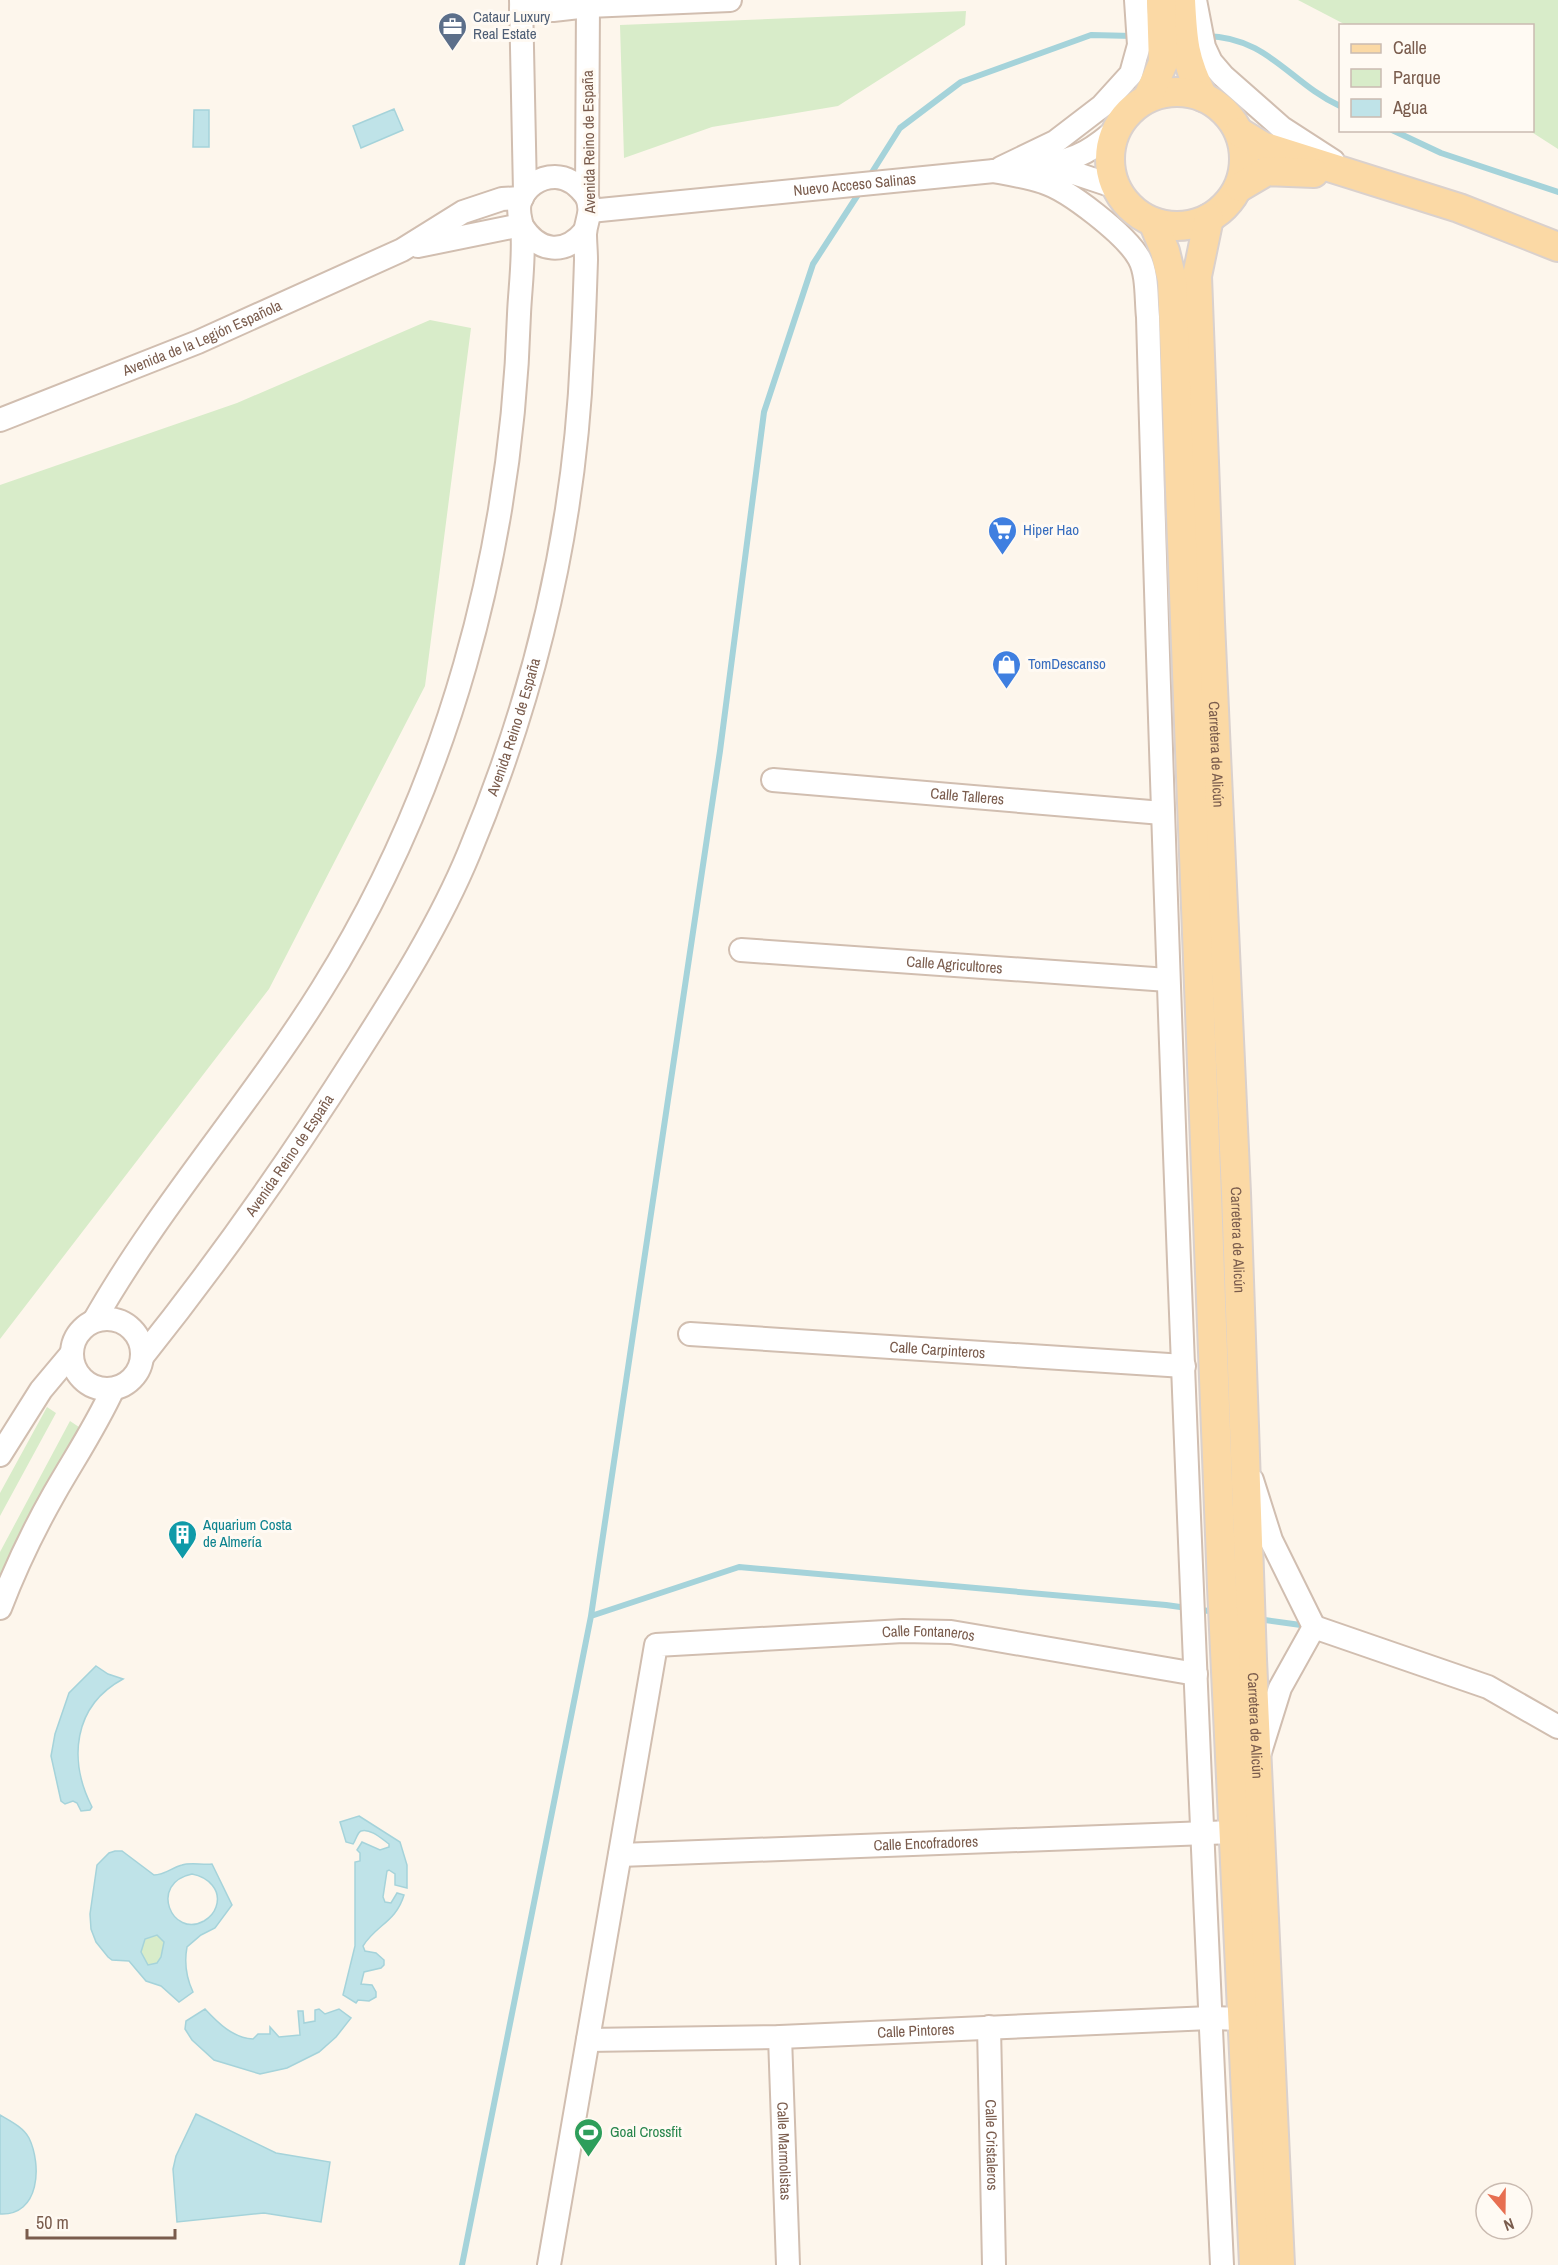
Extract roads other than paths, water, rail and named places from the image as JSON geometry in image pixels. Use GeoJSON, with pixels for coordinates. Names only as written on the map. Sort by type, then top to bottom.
{"type":"FeatureCollection","features":[{"type":"Feature","properties":{"kind":"main road"},"geometry":{"type":"LineString","coordinates":[[1148,97],[1163,63],[1161,0]]}},
{"type":"Feature","properties":{"kind":"main road"},"geometry":{"type":"LineString","coordinates":[[1181,0],[1183,44],[1201,67],[1203,97]]}},
{"type":"Feature","properties":{"kind":"main road"},"geometry":{"type":"LineString","coordinates":[[1239,132],[1245,158],[1240,187],[1225,209],[1209,218],[1183,225],[1153,222],[1127,204],[1116,187],[1110,162],[1112,146],[1119,127],[1132,108],[1148,97],[1182,92],[1203,97],[1222,112],[1239,132],[1262,146],[1459,208],[1558,247]]}},
{"type":"Feature","properties":{"kind":"main road"},"geometry":{"type":"LineString","coordinates":[[1240,187],[1267,171],[1355,174]]}},
{"type":"Feature","properties":{"kind":"main road","name":"Carretera de Alicún"},"geometry":{"type":"LineString","coordinates":[[1209,218],[1197,276],[1210,634],[1236,1181],[1244,1456],[1235,1585],[1224,1645],[1254,2265]]}},
{"type":"Feature","properties":{"kind":"main road","name":"Carretera de Alicún"},"geometry":{"type":"LineString","coordinates":[[1153,222],[1165,251],[1172,280],[1235,1585],[1252,1659],[1280,2265]]}},
{"type":"Feature","properties":{"kind":"street"},"geometry":{"type":"LineString","coordinates":[[94,1321],[117,1281],[256,1087],[322,989],[376,894],[395,855],[449,714],[483,598],[496,537],[515,396],[521,225],[519,209],[524,195],[521,5],[553,10],[588,3],[730,0]]}},
{"type":"Feature","properties":{"kind":"street"},"geometry":{"type":"LineString","coordinates":[[994,171],[1055,142],[1102,106],[1131,74],[1138,45],[1136,0]]}},
{"type":"Feature","properties":{"kind":"street"},"geometry":{"type":"LineString","coordinates":[[1195,0],[1204,47],[1201,67],[1223,76],[1282,128],[1355,174]]}},
{"type":"Feature","properties":{"kind":"street","name":"Avenida Reino de España"},"geometry":{"type":"LineString","coordinates":[[142,1357],[172,1319],[327,1101],[375,1026],[433,927],[469,854],[523,703],[545,626],[558,559],[568,506],[579,407],[587,213],[588,3]]}},
{"type":"Feature","properties":{"kind":"street"},"geometry":{"type":"LineString","coordinates":[[994,171],[1061,162],[1097,147],[1119,127]]}},
{"type":"Feature","properties":{"kind":"street"},"geometry":{"type":"LineString","coordinates":[[994,171],[1043,182],[1063,190],[1127,241],[1140,260],[1148,317],[1168,980],[1221,2265]]}},
{"type":"Feature","properties":{"kind":"street","name":"Nuevo Acceso Salinas"},"geometry":{"type":"LineString","coordinates":[[587,213],[994,171],[1074,173],[1116,187]]}},
{"type":"Feature","properties":{"kind":"street"},"geometry":{"type":"LineString","coordinates":[[521,225],[536,243],[547,247],[568,245],[578,239],[587,213],[575,183],[558,177],[539,180],[524,195]]}},
{"type":"Feature","properties":{"kind":"street","name":"Avenida de la Legión Española"},"geometry":{"type":"LineString","coordinates":[[0,420],[198,342],[402,250],[463,212],[502,199],[524,195]]}},
{"type":"Feature","properties":{"kind":"street","name":"Avenida de la Legión Española"},"geometry":{"type":"LineString","coordinates":[[402,250],[521,225]]}},
{"type":"Feature","properties":{"kind":"street","name":"Calle Talleres"},"geometry":{"type":"LineString","coordinates":[[773,780],[1162,813]]}},
{"type":"Feature","properties":{"kind":"street","name":"Calle Agricultores"},"geometry":{"type":"LineString","coordinates":[[741,950],[1168,980]]}},
{"type":"Feature","properties":{"kind":"street"},"geometry":{"type":"LineString","coordinates":[[106,1318],[118,1320],[129,1326],[137,1335],[142,1357],[133,1377],[113,1389],[102,1389],[81,1379],[75,1369],[72,1353],[76,1336],[84,1327],[106,1318]]}},
{"type":"Feature","properties":{"kind":"street","name":"Calle Carpinteros"},"geometry":{"type":"LineString","coordinates":[[690,1334],[1184,1366]]}},
{"type":"Feature","properties":{"kind":"street"},"geometry":{"type":"LineString","coordinates":[[0,1455],[40,1390],[72,1353]]}},
{"type":"Feature","properties":{"kind":"street"},"geometry":{"type":"LineString","coordinates":[[0,1608],[24,1549],[53,1495],[96,1425],[113,1389]]}},
{"type":"Feature","properties":{"kind":"street"},"geometry":{"type":"LineString","coordinates":[[1244,1456],[1271,1540],[1314,1627],[1488,1687],[1558,1727]]}},
{"type":"Feature","properties":{"kind":"street"},"geometry":{"type":"LineString","coordinates":[[1257,1764],[1280,1688],[1314,1627]]}},
{"type":"Feature","properties":{"kind":"street","name":"Calle Fontaneros"},"geometry":{"type":"LineString","coordinates":[[620,1855],[656,1645],[903,1631],[951,1632],[1196,1674]]}},
{"type":"Feature","properties":{"kind":"street","name":"Calle Encofradores"},"geometry":{"type":"LineString","coordinates":[[620,1855],[1233,1832]]}},
{"type":"Feature","properties":{"kind":"street"},"geometry":{"type":"LineString","coordinates":[[549,2265],[620,1855]]}},
{"type":"Feature","properties":{"kind":"street","name":"Calle Pintores"},"geometry":{"type":"LineString","coordinates":[[588,2040],[780,2037],[1210,2018],[1243,2019]]}},
{"type":"Feature","properties":{"kind":"street","name":"Calle Cristaleros"},"geometry":{"type":"LineString","coordinates":[[989,2027],[994,2265]]}},
{"type":"Feature","properties":{"kind":"street","name":"Calle Marmolistas"},"geometry":{"type":"LineString","coordinates":[[780,2037],[788,2265]]}},
{"type":"Feature","properties":{"kind":"water"},"geometry":{"type":"Polygon","coordinates":[[[394,109],[403,130],[361,148],[353,126],[394,109]]]}},
{"type":"Feature","properties":{"kind":"water"},"geometry":{"type":"Polygon","coordinates":[[[194,110],[209,110],[209,147],[193,147],[194,110]]]}},
{"type":"Feature","properties":{"kind":"water"},"geometry":{"type":"Polygon","coordinates":[[[96,1666],[108,1674],[123,1679],[106,1690],[85,1719],[78,1753],[84,1789],[92,1807],[90,1810],[81,1811],[77,1803],[73,1801],[65,1804],[61,1801],[51,1756],[55,1734],[69,1693],[96,1666]]]}},
{"type":"Feature","properties":{"kind":"water"},"geometry":{"type":"Polygon","coordinates":[[[359,1816],[400,1842],[407,1865],[407,1888],[395,1885],[395,1874],[387,1871],[383,1897],[385,1902],[391,1903],[397,1893],[404,1895],[396,1911],[363,1946],[365,1951],[376,1953],[384,1960],[384,1965],[381,1968],[364,1972],[361,1984],[372,1985],[376,1997],[369,2001],[358,2000],[356,2003],[343,1995],[355,1946],[355,1862],[360,1861],[360,1853],[357,1850],[362,1842],[380,1850],[389,1847],[389,1844],[372,1832],[364,1830],[358,1833],[353,1844],[346,1842],[340,1822],[359,1816]]]}},
{"type":"Feature","properties":{"kind":"water"},"geometry":{"type":"Polygon","coordinates":[[[122,1851],[154,1875],[185,1864],[212,1864],[232,1905],[215,1928],[201,1935],[187,1947],[186,1970],[193,1992],[179,2002],[161,1986],[146,1981],[129,1961],[112,1960],[96,1942],[91,1929],[90,1914],[97,1865],[109,1853],[122,1851]],[[192,1874],[179,1879],[171,1888],[168,1898],[175,1916],[182,1923],[192,1925],[209,1917],[215,1909],[217,1895],[208,1881],[192,1874]],[[157,1935],[145,1939],[141,1952],[148,1965],[157,1963],[161,1957],[164,1942],[157,1935]]]}},
{"type":"Feature","properties":{"kind":"water"},"geometry":{"type":"Polygon","coordinates":[[[205,2009],[232,2033],[253,2039],[258,2034],[270,2034],[270,2027],[279,2037],[300,2035],[298,2011],[303,2011],[304,2023],[315,2021],[315,2010],[319,2009],[325,2014],[339,2009],[351,2018],[336,2037],[319,2052],[287,2068],[260,2074],[214,2060],[192,2040],[185,2029],[186,2021],[205,2009]]]}},
{"type":"Feature","properties":{"kind":"water"},"geometry":{"type":"Polygon","coordinates":[[[196,2114],[276,2153],[330,2162],[321,2222],[264,2213],[177,2222],[173,2169],[176,2156],[196,2114]]]}},
{"type":"Feature","properties":{"kind":"water"},"geometry":{"type":"Polygon","coordinates":[[[0,2115],[20,2127],[29,2138],[36,2162],[36,2174],[30,2198],[23,2207],[13,2212],[0,2214],[0,2115]]]}},
{"type":"Feature","properties":{"kind":"waterway"},"geometry":{"type":"LineString","coordinates":[[869,177],[900,128],[961,82],[1091,35],[1133,36]]}},
{"type":"Feature","properties":{"kind":"waterway"},"geometry":{"type":"LineString","coordinates":[[1206,36],[1228,38],[1246,44],[1339,105]]}},
{"type":"Feature","properties":{"kind":"waterway"},"geometry":{"type":"LineString","coordinates":[[1396,132],[1441,153],[1558,192]]}},
{"type":"Feature","properties":{"kind":"waterway"},"geometry":{"type":"LineString","coordinates":[[462,2265],[591,1616],[720,751],[764,412],[813,264],[861,190]]}},
{"type":"Feature","properties":{"kind":"waterway"},"geometry":{"type":"LineString","coordinates":[[591,1616],[739,1567],[1166,1605],[1216,1612]]}},
{"type":"Feature","properties":{"kind":"waterway"},"geometry":{"type":"LineString","coordinates":[[1258,1619],[1308,1626]]}},
{"type":"Feature","properties":{"kind":"place","name":"Cataur Luxury Real Estate"},"geometry":{"type":"Point","coordinates":[452,52]}},
{"type":"Feature","properties":{"kind":"place","name":"Hiper Hao"},"geometry":{"type":"Point","coordinates":[1002,556]}},
{"type":"Feature","properties":{"kind":"place","name":"TomDescanso"},"geometry":{"type":"Point","coordinates":[1007,690]}},
{"type":"Feature","properties":{"kind":"place","name":"Aquarium Costa de Almería"},"geometry":{"type":"Point","coordinates":[182,1560]}},
{"type":"Feature","properties":{"kind":"place","name":"Goal Crossfit"},"geometry":{"type":"Point","coordinates":[589,2158]}}]}
